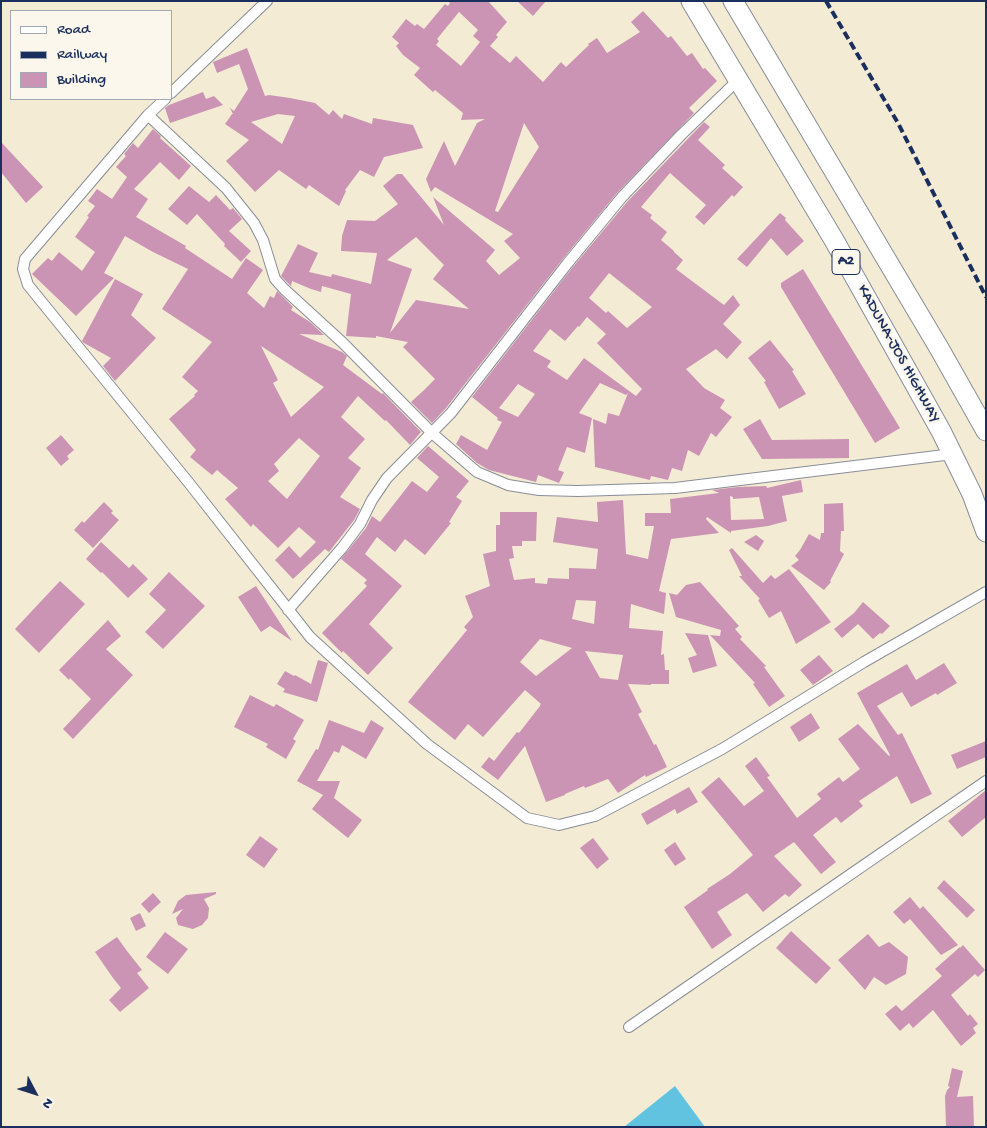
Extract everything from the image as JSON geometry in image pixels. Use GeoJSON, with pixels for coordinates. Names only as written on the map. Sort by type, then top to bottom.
{"type":"FeatureCollection","features":[{"type":"Feature","properties":{"kind":"highway","name":"KADUNA-JOS HIGHWAY"},"geometry":{"type":"LineString","coordinates":[[691,1],[834,240],[953,454],[972,494],[986,532]]}},
{"type":"Feature","properties":{"kind":"highway","name":"A2"},"geometry":{"type":"LineString","coordinates":[[733,1],[929,331],[986,431]]}},
{"type":"Feature","properties":{"kind":"street"},"geometry":{"type":"LineString","coordinates":[[172,92],[267,1]]}},
{"type":"Feature","properties":{"kind":"street"},"geometry":{"type":"LineString","coordinates":[[288,610],[342,548],[360,524],[372,500],[387,478],[451,413],[567,264],[622,197],[681,135],[738,80]]}},
{"type":"Feature","properties":{"kind":"street"},"geometry":{"type":"LineString","coordinates":[[164,100],[148,115],[25,258],[23,269],[28,285],[189,483],[310,637],[427,744],[528,818],[560,825],[595,816],[722,749],[864,662],[986,592]]}},
{"type":"Feature","properties":{"kind":"street"},"geometry":{"type":"LineString","coordinates":[[148,115],[226,188],[254,223],[263,240],[275,280],[343,343],[432,433],[477,472],[508,485],[539,490],[578,492],[675,488],[953,454]]}},
{"type":"Feature","properties":{"kind":"street"},"geometry":{"type":"LineString","coordinates":[[629,1027],[986,782]]}},
{"type":"Feature","properties":{"kind":"water"},"geometry":{"type":"Polygon","coordinates":[[[675,1086],[705,1127],[624,1127],[675,1086]]]}},
{"type":"Feature","properties":{"kind":"building"},"geometry":{"type":"Polygon","coordinates":[[[448,1],[488,1],[507,22],[490,46],[510,63],[516,56],[543,82],[561,62],[566,67],[588,44],[597,38],[607,53],[640,32],[631,22],[643,11],[668,38],[671,36],[687,56],[692,53],[703,69],[705,68],[717,81],[689,108],[694,113],[617,193],[446,408],[432,423],[411,402],[435,379],[403,347],[408,342],[376,336],[376,338],[346,336],[351,294],[322,286],[321,292],[292,281],[291,286],[281,276],[298,244],[318,253],[309,272],[331,277],[332,274],[371,284],[377,253],[341,251],[342,236],[347,220],[375,221],[398,204],[383,186],[397,174],[402,174],[444,225],[433,197],[495,250],[486,261],[499,275],[520,258],[504,241],[513,234],[435,187],[431,192],[426,179],[444,141],[455,166],[477,123],[485,119],[461,120],[463,113],[435,90],[433,92],[414,75],[420,68],[403,55],[396,46],[399,43],[392,37],[406,19],[415,26],[417,24],[424,29],[445,4],[448,6],[450,3],[448,1]],[[459,12],[437,39],[439,41],[436,45],[461,66],[480,42],[473,36],[478,30],[459,12]],[[524,123],[495,211],[498,212],[539,147],[524,123]],[[416,237],[387,260],[412,269],[390,333],[416,300],[469,309],[433,279],[444,265],[416,237]]]}},
{"type":"Feature","properties":{"kind":"building"},"geometry":{"type":"Polygon","coordinates":[[[517,1],[546,1],[533,16],[517,1]]]}},
{"type":"Feature","properties":{"kind":"building"},"geometry":{"type":"Polygon","coordinates":[[[247,48],[265,96],[269,95],[315,103],[329,115],[333,110],[342,119],[344,114],[372,124],[373,118],[413,125],[423,148],[384,157],[374,177],[360,170],[345,190],[339,206],[309,185],[306,189],[279,170],[255,192],[226,161],[249,140],[225,124],[233,114],[230,108],[234,111],[248,89],[239,64],[217,73],[213,62],[247,48]],[[278,114],[251,122],[282,144],[295,116],[278,114]]]}},
{"type":"Feature","properties":{"kind":"building"},"geometry":{"type":"Polygon","coordinates":[[[203,92],[206,99],[214,96],[223,105],[170,123],[165,108],[203,92]]]}},
{"type":"Feature","properties":{"kind":"building"},"geometry":{"type":"Polygon","coordinates":[[[704,122],[710,127],[698,140],[725,165],[722,168],[743,187],[734,197],[732,195],[704,225],[695,217],[706,205],[670,173],[641,207],[652,215],[650,218],[667,232],[661,240],[683,260],[676,269],[724,305],[733,295],[740,305],[723,324],[742,342],[727,359],[716,349],[686,369],[704,388],[725,400],[720,408],[732,417],[716,437],[711,433],[699,456],[688,450],[682,471],[672,468],[668,480],[651,476],[650,480],[595,467],[593,419],[606,424],[608,413],[619,416],[628,393],[626,395],[600,383],[579,413],[592,418],[585,453],[567,447],[558,470],[564,472],[559,483],[538,475],[536,482],[489,470],[477,463],[456,444],[461,435],[487,450],[502,422],[497,420],[498,418],[472,397],[572,268],[627,202],[704,122]],[[609,273],[589,298],[606,313],[608,311],[627,328],[652,307],[609,273]],[[587,317],[565,341],[550,329],[533,351],[551,361],[547,367],[567,380],[584,358],[636,396],[642,389],[597,343],[606,334],[587,317]],[[518,384],[499,408],[518,417],[535,394],[518,384]]]}},
{"type":"Feature","properties":{"kind":"building"},"geometry":{"type":"Polygon","coordinates":[[[153,129],[161,136],[160,138],[191,166],[179,180],[160,162],[134,189],[148,199],[136,217],[186,246],[185,248],[232,279],[246,258],[263,270],[247,293],[264,308],[270,296],[274,298],[277,291],[293,307],[291,310],[310,322],[324,335],[299,334],[342,352],[347,356],[343,365],[383,393],[421,432],[410,445],[386,420],[358,396],[341,417],[365,439],[348,458],[361,468],[340,497],[360,509],[354,520],[329,552],[325,549],[293,579],[275,560],[289,546],[300,558],[316,542],[299,527],[278,548],[253,524],[251,527],[225,499],[238,488],[217,470],[212,475],[190,457],[196,450],[169,419],[195,396],[198,391],[182,377],[212,342],[162,309],[188,269],[125,236],[104,273],[114,278],[76,316],[32,274],[48,258],[52,261],[59,252],[82,271],[95,252],[75,237],[95,206],[88,201],[97,189],[112,199],[127,177],[116,167],[126,156],[124,154],[133,143],[138,148],[153,129]],[[261,346],[278,380],[273,383],[291,417],[324,387],[261,346]],[[299,438],[274,464],[279,471],[268,481],[287,499],[320,456],[299,438]]]}},
{"type":"Feature","properties":{"kind":"building"},"geometry":{"type":"Polygon","coordinates":[[[1,142],[43,187],[26,203],[1,172],[1,142]]]}},
{"type":"Feature","properties":{"kind":"building"},"geometry":{"type":"Polygon","coordinates":[[[189,186],[209,202],[216,195],[230,210],[233,208],[242,219],[229,231],[251,251],[241,262],[224,246],[225,244],[197,214],[187,225],[168,209],[189,186]]]}},
{"type":"Feature","properties":{"kind":"building"},"geometry":{"type":"Polygon","coordinates":[[[780,213],[804,241],[787,256],[771,238],[747,267],[737,259],[780,213]]]}},
{"type":"Feature","properties":{"kind":"building"},"geometry":{"type":"Polygon","coordinates":[[[803,269],[900,428],[875,443],[781,287],[781,283],[803,269]]]}},
{"type":"Feature","properties":{"kind":"building"},"geometry":{"type":"Polygon","coordinates":[[[115,279],[143,294],[131,315],[156,338],[115,381],[103,366],[111,358],[82,341],[115,279]]]}},
{"type":"Feature","properties":{"kind":"building"},"geometry":{"type":"Polygon","coordinates":[[[770,340],[794,370],[792,371],[806,394],[779,409],[764,382],[766,381],[748,358],[770,340]]]}},
{"type":"Feature","properties":{"kind":"building"},"geometry":{"type":"Polygon","coordinates":[[[760,419],[772,440],[849,439],[849,458],[762,459],[743,429],[760,419]]]}},
{"type":"Feature","properties":{"kind":"building"},"geometry":{"type":"Polygon","coordinates":[[[61,435],[74,450],[67,456],[69,459],[61,466],[46,448],[61,435]]]}},
{"type":"Feature","properties":{"kind":"building"},"geometry":{"type":"Polygon","coordinates":[[[428,446],[469,481],[456,497],[462,501],[449,522],[451,523],[425,555],[405,539],[395,552],[377,537],[365,554],[402,586],[369,624],[393,648],[368,675],[322,633],[367,586],[364,583],[367,580],[341,559],[366,528],[372,516],[380,522],[412,481],[427,492],[439,477],[417,458],[428,446]]]}},
{"type":"Feature","properties":{"kind":"building"},"geometry":{"type":"Polygon","coordinates":[[[801,480],[803,492],[782,496],[787,521],[768,526],[731,531],[731,533],[707,517],[706,519],[719,533],[671,539],[659,591],[666,593],[664,614],[631,604],[629,628],[663,631],[661,655],[664,654],[665,670],[669,670],[669,684],[628,684],[642,712],[638,714],[667,767],[646,777],[645,775],[618,793],[608,779],[585,788],[584,786],[546,802],[525,746],[498,780],[481,767],[489,757],[494,761],[540,706],[541,704],[525,690],[483,737],[468,724],[455,740],[408,702],[467,630],[464,627],[473,617],[465,596],[490,586],[483,554],[496,551],[496,525],[500,525],[500,512],[537,512],[536,541],[522,541],[522,546],[512,546],[514,558],[509,559],[514,580],[535,578],[535,583],[547,584],[548,578],[569,579],[569,568],[596,569],[598,549],[553,542],[557,517],[598,522],[597,502],[623,500],[626,554],[648,559],[654,526],[645,526],[645,513],[671,513],[670,499],[719,493],[712,490],[738,487],[766,486],[767,488],[801,480]],[[730,496],[731,520],[764,519],[759,497],[733,499],[730,496]],[[576,600],[572,619],[594,624],[596,601],[576,600]],[[540,639],[520,662],[536,676],[572,648],[540,639]],[[585,651],[600,678],[618,680],[623,655],[585,651]]]}},
{"type":"Feature","properties":{"kind":"building"},"geometry":{"type":"Polygon","coordinates":[[[104,502],[113,511],[111,513],[119,520],[93,548],[74,530],[82,521],[84,523],[104,502]]]}},
{"type":"Feature","properties":{"kind":"building"},"geometry":{"type":"Polygon","coordinates":[[[843,503],[844,531],[841,531],[840,551],[844,554],[831,582],[824,590],[791,566],[799,560],[795,556],[809,534],[820,540],[821,533],[824,533],[824,504],[843,503]]]}},
{"type":"Feature","properties":{"kind":"building"},"geometry":{"type":"Polygon","coordinates":[[[756,535],[764,541],[758,551],[744,542],[756,535]]]}},
{"type":"Feature","properties":{"kind":"building"},"geometry":{"type":"Polygon","coordinates":[[[101,542],[129,568],[133,564],[148,579],[128,598],[86,559],[101,542]]]}},
{"type":"Feature","properties":{"kind":"building"},"geometry":{"type":"Polygon","coordinates":[[[732,548],[763,583],[771,575],[775,579],[789,569],[831,622],[796,644],[781,611],[769,618],[758,600],[760,599],[739,576],[742,576],[729,550],[732,548]]]}},
{"type":"Feature","properties":{"kind":"building"},"geometry":{"type":"Polygon","coordinates":[[[169,572],[205,606],[163,649],[145,632],[166,610],[149,594],[169,572]]]}},
{"type":"Feature","properties":{"kind":"building"},"geometry":{"type":"Polygon","coordinates":[[[60,581],[85,604],[39,653],[15,629],[60,581]]]}},
{"type":"Feature","properties":{"kind":"building"},"geometry":{"type":"Polygon","coordinates":[[[700,582],[739,626],[735,629],[742,637],[740,639],[766,666],[764,667],[785,696],[769,707],[753,684],[755,683],[710,635],[720,636],[721,630],[676,617],[669,593],[677,595],[686,585],[700,582]]]}},
{"type":"Feature","properties":{"kind":"building"},"geometry":{"type":"Polygon","coordinates":[[[256,586],[292,641],[270,626],[261,632],[238,597],[256,586]]]}},
{"type":"Feature","properties":{"kind":"building"},"geometry":{"type":"Polygon","coordinates":[[[863,602],[890,626],[873,639],[858,624],[842,638],[834,629],[854,613],[863,602]]]}},
{"type":"Feature","properties":{"kind":"building"},"geometry":{"type":"Polygon","coordinates":[[[108,620],[121,636],[106,649],[133,675],[73,739],[63,729],[91,699],[59,670],[108,620]]]}},
{"type":"Feature","properties":{"kind":"building"},"geometry":{"type":"Polygon","coordinates":[[[685,633],[708,635],[717,666],[693,673],[688,658],[697,655],[685,633]]]}},
{"type":"Feature","properties":{"kind":"building"},"geometry":{"type":"Polygon","coordinates":[[[819,655],[833,671],[813,685],[800,670],[819,655]]]}},
{"type":"Feature","properties":{"kind":"building"},"geometry":{"type":"Polygon","coordinates":[[[318,660],[328,663],[317,702],[283,692],[285,689],[277,684],[285,671],[311,684],[318,660]]]}},
{"type":"Feature","properties":{"kind":"building"},"geometry":{"type":"Polygon","coordinates":[[[944,663],[957,683],[911,707],[902,692],[877,706],[898,735],[902,733],[932,794],[911,804],[897,776],[859,801],[863,806],[841,823],[836,817],[813,835],[836,862],[821,874],[794,842],[774,856],[802,885],[789,897],[785,894],[763,912],[747,893],[717,912],[732,935],[712,949],[684,907],[753,855],[701,792],[719,777],[744,806],[764,791],[745,766],[756,757],[770,776],[767,777],[797,818],[821,799],[817,794],[839,777],[843,782],[860,769],[838,739],[858,724],[890,755],[857,693],[907,664],[916,680],[944,663]]]}},
{"type":"Feature","properties":{"kind":"building"},"geometry":{"type":"Polygon","coordinates":[[[250,695],[274,707],[276,704],[304,720],[293,739],[296,741],[286,759],[266,747],[268,744],[234,727],[250,695]]]}},
{"type":"Feature","properties":{"kind":"building"},"geometry":{"type":"Polygon","coordinates":[[[811,713],[820,728],[799,742],[790,727],[811,713]]]}},
{"type":"Feature","properties":{"kind":"building"},"geometry":{"type":"Polygon","coordinates":[[[329,720],[364,733],[371,720],[384,728],[366,759],[342,745],[339,753],[334,751],[317,781],[340,781],[334,798],[362,820],[348,838],[312,809],[323,795],[297,781],[316,749],[318,750],[329,720]]]}},
{"type":"Feature","properties":{"kind":"building"},"geometry":{"type":"Polygon","coordinates":[[[986,741],[986,757],[957,769],[951,755],[986,741]]]}},
{"type":"Feature","properties":{"kind":"building"},"geometry":{"type":"Polygon","coordinates":[[[689,787],[698,802],[677,814],[675,809],[647,825],[641,814],[689,787]]]}},
{"type":"Feature","properties":{"kind":"building"},"geometry":{"type":"Polygon","coordinates":[[[986,790],[986,817],[962,837],[948,821],[986,790]]]}},
{"type":"Feature","properties":{"kind":"building"},"geometry":{"type":"Polygon","coordinates":[[[260,836],[278,849],[264,868],[246,855],[260,836]]]}},
{"type":"Feature","properties":{"kind":"building"},"geometry":{"type":"Polygon","coordinates":[[[593,838],[609,859],[597,869],[580,848],[593,838]]]}},
{"type":"Feature","properties":{"kind":"building"},"geometry":{"type":"Polygon","coordinates":[[[675,842],[686,859],[675,866],[664,850],[675,842]]]}},
{"type":"Feature","properties":{"kind":"building"},"geometry":{"type":"Polygon","coordinates":[[[944,880],[975,910],[967,918],[937,888],[944,880]]]}},
{"type":"Feature","properties":{"kind":"building"},"geometry":{"type":"Polygon","coordinates":[[[216,892],[216,894],[204,899],[209,908],[208,918],[202,925],[193,929],[178,925],[176,918],[183,909],[172,914],[178,901],[186,895],[216,892]]]}},
{"type":"Feature","properties":{"kind":"building"},"geometry":{"type":"Polygon","coordinates":[[[153,893],[161,902],[149,913],[141,904],[153,893]]]}},
{"type":"Feature","properties":{"kind":"building"},"geometry":{"type":"Polygon","coordinates":[[[910,897],[920,909],[923,906],[958,945],[941,955],[910,919],[904,924],[893,912],[910,897]]]}},
{"type":"Feature","properties":{"kind":"building"},"geometry":{"type":"Polygon","coordinates":[[[140,913],[146,926],[136,931],[130,918],[140,913]]]}},
{"type":"Feature","properties":{"kind":"building"},"geometry":{"type":"Polygon","coordinates":[[[791,931],[831,968],[816,984],[776,948],[791,931]]]}},
{"type":"Feature","properties":{"kind":"building"},"geometry":{"type":"Polygon","coordinates":[[[165,932],[188,949],[168,974],[146,957],[165,932]]]}},
{"type":"Feature","properties":{"kind":"building"},"geometry":{"type":"Polygon","coordinates":[[[868,934],[879,947],[889,942],[908,957],[906,974],[886,985],[874,977],[865,990],[838,960],[868,934]]]}},
{"type":"Feature","properties":{"kind":"building"},"geometry":{"type":"Polygon","coordinates":[[[117,937],[142,970],[137,973],[149,988],[120,1012],[109,1000],[121,988],[95,952],[117,937]]]}},
{"type":"Feature","properties":{"kind":"building"},"geometry":{"type":"Polygon","coordinates":[[[963,945],[985,970],[978,977],[975,974],[951,995],[968,1016],[970,1014],[978,1024],[973,1028],[976,1033],[961,1046],[933,1010],[913,1028],[909,1023],[900,1031],[885,1014],[896,1005],[902,1011],[942,976],[935,969],[963,945]]]}},
{"type":"Feature","properties":{"kind":"building"},"geometry":{"type":"Polygon","coordinates":[[[952,1068],[963,1071],[957,1097],[973,1096],[974,1127],[946,1127],[945,1096],[950,1087],[948,1086],[952,1068]]]}},
{"type":"Feature","properties":{"kind":"railway"},"geometry":{"type":"LineString","coordinates":[[826,1],[898,123],[986,297]]}}]}
